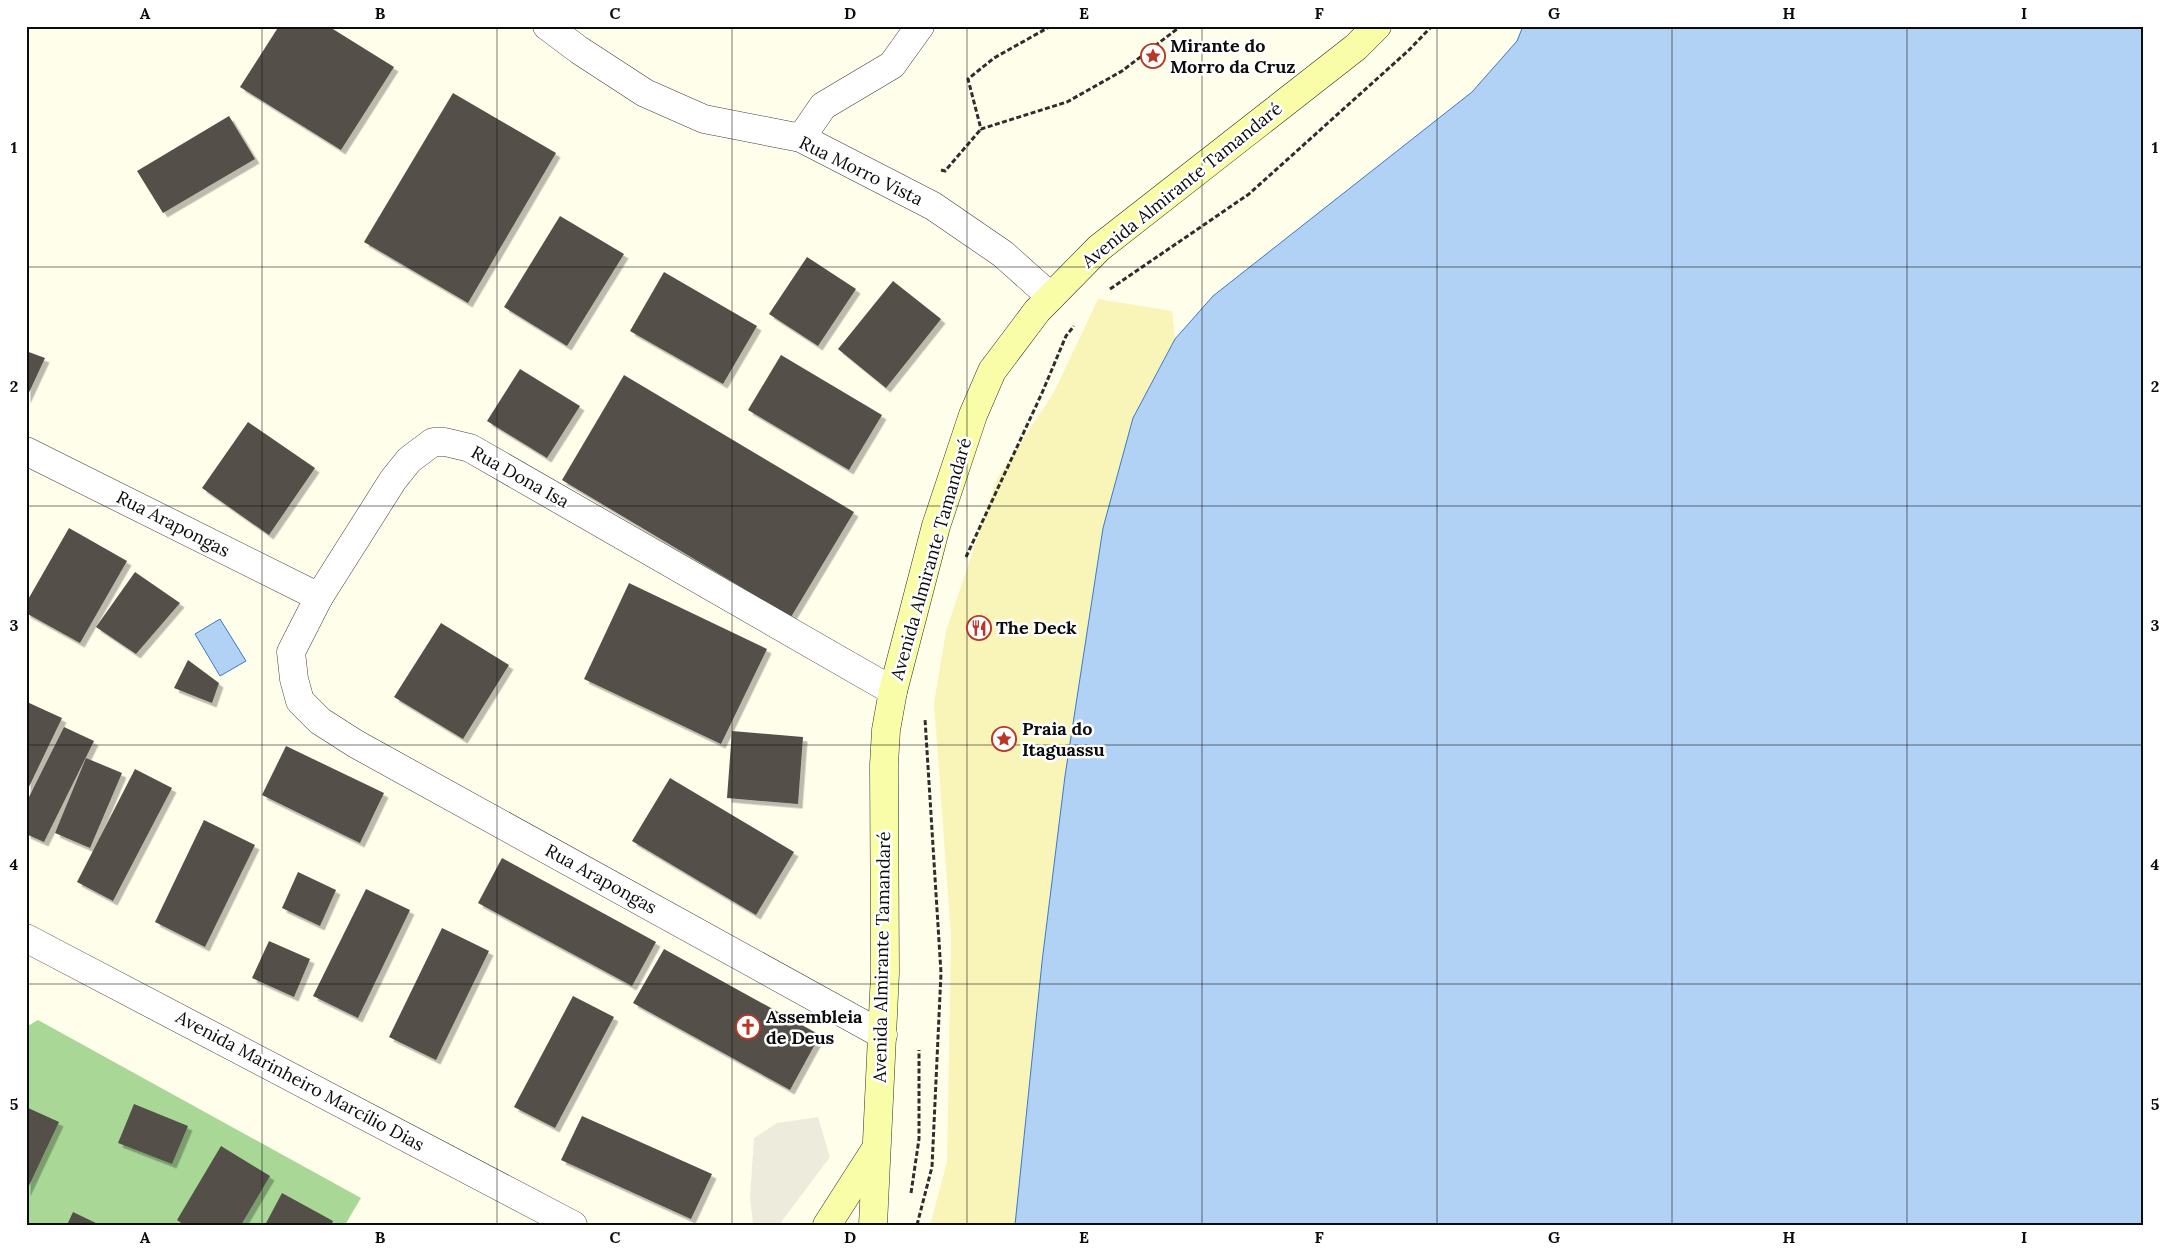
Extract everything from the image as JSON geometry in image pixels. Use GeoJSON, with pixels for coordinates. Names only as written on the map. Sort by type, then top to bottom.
{"type":"FeatureCollection","features":[{"type":"Feature","properties":{"kind":"main road","name":"Avenida Almirante Tamandaré"},"geometry":{"type":"LineString","coordinates":[[873,1225],[885,973],[884,765],[886,730],[893,691],[936,526],[973,415],[992,371],[1037,311],[1099,248],[1356,46],[1377,26]]}},
{"type":"Feature","properties":{"kind":"main road","name":"Avenida Almirante Tamandaré"},"geometry":{"type":"LineString","coordinates":[[826,1225],[876,1149]]}},
{"type":"Feature","properties":{"kind":"street","name":"Rua Morro Vista"},"geometry":{"type":"LineString","coordinates":[[548,26],[579,50],[645,93],[704,119],[801,138],[933,206],[1002,254],[1051,297]]}},
{"type":"Feature","properties":{"kind":"street"},"geometry":{"type":"LineString","coordinates":[[801,138],[823,106],[892,65],[920,26]]}},
{"type":"Feature","properties":{"kind":"street","name":"Rua Dona Isa"},"geometry":{"type":"LineString","coordinates":[[320,721],[300,702],[294,679],[291,652],[319,597],[393,480],[408,460],[433,442],[445,442],[470,448],[893,691]]}},
{"type":"Feature","properties":{"kind":"street","name":"Rua Arapongas"},"geometry":{"type":"LineString","coordinates":[[26,451],[319,597]]}},
{"type":"Feature","properties":{"kind":"street","name":"Rua Arapongas"},"geometry":{"type":"LineString","coordinates":[[320,721],[356,744],[883,1035]]}},
{"type":"Feature","properties":{"kind":"street","name":"Avenida Marinheiro Marcílio Dias"},"geometry":{"type":"LineString","coordinates":[[32,948],[573,1225]]}},
{"type":"Feature","properties":{"kind":"path"},"geometry":{"type":"LineString","coordinates":[[981,129],[968,80],[994,58],[1051,26]]}},
{"type":"Feature","properties":{"kind":"path"},"geometry":{"type":"LineString","coordinates":[[935,168],[945,171],[981,129],[1067,102],[1122,71],[1181,26]]}},
{"type":"Feature","properties":{"kind":"path"},"geometry":{"type":"LineString","coordinates":[[1104,292],[1249,194],[1409,50],[1432,26]]}},
{"type":"Feature","properties":{"kind":"path"},"geometry":{"type":"LineString","coordinates":[[966,558],[1066,336],[1078,321]]}},
{"type":"Feature","properties":{"kind":"path"},"geometry":{"type":"LineString","coordinates":[[917,1225],[932,1167],[941,972],[925,718]]}},
{"type":"Feature","properties":{"kind":"path"},"geometry":{"type":"LineString","coordinates":[[911,1196],[919,1139],[918,1046]]}},
{"type":"Feature","properties":{"kind":"green space"},"geometry":{"type":"Polygon","coordinates":[[[38,1020],[361,1198],[345,1225],[26,1225],[26,1027],[38,1020]]]}},
{"type":"Feature","properties":{"kind":"sand","name":"Praia do Itaguassu"},"geometry":{"type":"Polygon","coordinates":[[[1098,299],[1172,311],[1175,339],[1133,418],[1103,528],[1065,776],[1042,962],[1015,1225],[930,1225],[947,1162],[951,937],[934,703],[946,631],[997,479],[1054,392],[1098,299]]]}},
{"type":"Feature","properties":{"kind":"shaded area"},"geometry":{"type":"Polygon","coordinates":[[[818,1117],[830,1157],[779,1225],[753,1225],[750,1197],[754,1138],[777,1123],[818,1117]]]}},
{"type":"Feature","properties":{"kind":"water"},"geometry":{"type":"Polygon","coordinates":[[[1523,26],[2143,26],[2143,1225],[1015,1225],[1042,962],[1065,776],[1103,528],[1133,418],[1175,339],[1213,296],[1472,92],[1517,41],[1523,26]]]}},
{"type":"Feature","properties":{"kind":"water"},"geometry":{"type":"Polygon","coordinates":[[[220,619],[246,661],[220,676],[195,634],[220,619]]]}},
{"type":"Feature","properties":{"kind":"building"},"geometry":{"type":"Polygon","coordinates":[[[279,26],[328,26],[394,67],[341,150],[240,87],[279,26]]]}},
{"type":"Feature","properties":{"kind":"building"},"geometry":{"type":"Polygon","coordinates":[[[453,93],[556,153],[468,303],[364,242],[453,93]]]}},
{"type":"Feature","properties":{"kind":"building"},"geometry":{"type":"Polygon","coordinates":[[[229,116],[255,159],[163,213],[137,171],[229,116]]]}},
{"type":"Feature","properties":{"kind":"building"},"geometry":{"type":"Polygon","coordinates":[[[560,216],[624,254],[567,346],[504,307],[560,216]]]}},
{"type":"Feature","properties":{"kind":"building"},"geometry":{"type":"Polygon","coordinates":[[[807,257],[856,289],[818,346],[769,314],[807,257]]]}},
{"type":"Feature","properties":{"kind":"building"},"geometry":{"type":"Polygon","coordinates":[[[664,272],[757,326],[723,384],[630,331],[664,272]]]}},
{"type":"Feature","properties":{"kind":"building"},"geometry":{"type":"Polygon","coordinates":[[[893,281],[941,319],[886,388],[838,349],[893,281]]]}},
{"type":"Feature","properties":{"kind":"building"},"geometry":{"type":"Polygon","coordinates":[[[26,351],[45,358],[26,399],[26,351]]]}},
{"type":"Feature","properties":{"kind":"building"},"geometry":{"type":"Polygon","coordinates":[[[781,355],[882,415],[849,470],[748,410],[781,355]]]}},
{"type":"Feature","properties":{"kind":"building"},"geometry":{"type":"Polygon","coordinates":[[[520,369],[580,406],[547,458],[487,421],[520,369]]]}},
{"type":"Feature","properties":{"kind":"building"},"geometry":{"type":"Polygon","coordinates":[[[624,375],[854,512],[791,617],[562,480],[624,375]]]}},
{"type":"Feature","properties":{"kind":"building"},"geometry":{"type":"Polygon","coordinates":[[[248,422],[315,468],[269,535],[202,488],[248,422]]]}},
{"type":"Feature","properties":{"kind":"building"},"geometry":{"type":"Polygon","coordinates":[[[69,528],[127,561],[80,643],[26,613],[26,603],[69,528]]]}},
{"type":"Feature","properties":{"kind":"building"},"geometry":{"type":"Polygon","coordinates":[[[135,572],[180,603],[136,654],[96,627],[135,572]]]}},
{"type":"Feature","properties":{"kind":"building"},"geometry":{"type":"Polygon","coordinates":[[[629,583],[767,649],[721,744],[584,679],[629,583]]]}},
{"type":"Feature","properties":{"kind":"building"},"geometry":{"type":"Polygon","coordinates":[[[441,623],[509,665],[463,739],[394,697],[441,623]]]}},
{"type":"Feature","properties":{"kind":"building"},"geometry":{"type":"Polygon","coordinates":[[[188,660],[219,683],[212,703],[174,688],[188,660]]]}},
{"type":"Feature","properties":{"kind":"building"},"geometry":{"type":"Polygon","coordinates":[[[27,702],[62,718],[26,793],[26,704],[27,702]]]}},
{"type":"Feature","properties":{"kind":"building"},"geometry":{"type":"Polygon","coordinates":[[[64,727],[94,741],[44,842],[26,834],[26,803],[64,727]]]}},
{"type":"Feature","properties":{"kind":"building"},"geometry":{"type":"Polygon","coordinates":[[[732,731],[803,737],[798,804],[727,798],[732,731]]]}},
{"type":"Feature","properties":{"kind":"building"},"geometry":{"type":"Polygon","coordinates":[[[286,746],[384,793],[360,843],[262,795],[286,746]]]}},
{"type":"Feature","properties":{"kind":"building"},"geometry":{"type":"Polygon","coordinates":[[[86,758],[122,773],[90,848],[55,833],[86,758]]]}},
{"type":"Feature","properties":{"kind":"building"},"geometry":{"type":"Polygon","coordinates":[[[135,769],[172,788],[113,901],[77,882],[135,769]]]}},
{"type":"Feature","properties":{"kind":"building"},"geometry":{"type":"Polygon","coordinates":[[[670,778],[794,852],[756,915],[632,841],[670,778]]]}},
{"type":"Feature","properties":{"kind":"building"},"geometry":{"type":"Polygon","coordinates":[[[204,820],[255,845],[205,947],[155,922],[204,820]]]}},
{"type":"Feature","properties":{"kind":"building"},"geometry":{"type":"Polygon","coordinates":[[[502,858],[656,942],[632,986],[478,903],[502,858]]]}},
{"type":"Feature","properties":{"kind":"building"},"geometry":{"type":"Polygon","coordinates":[[[298,872],[336,890],[320,926],[282,908],[298,872]]]}},
{"type":"Feature","properties":{"kind":"building"},"geometry":{"type":"Polygon","coordinates":[[[366,889],[410,910],[358,1018],[313,996],[366,889]]]}},
{"type":"Feature","properties":{"kind":"building"},"geometry":{"type":"Polygon","coordinates":[[[442,928],[489,951],[436,1060],[389,1037],[442,928]]]}},
{"type":"Feature","properties":{"kind":"building"},"geometry":{"type":"Polygon","coordinates":[[[269,941],[310,959],[294,997],[252,978],[269,941]]]}},
{"type":"Feature","properties":{"kind":"building"},"geometry":{"type":"Polygon","coordinates":[[[664,949],[820,1035],[790,1090],[633,1003],[664,949]]]}},
{"type":"Feature","properties":{"kind":"building"},"geometry":{"type":"Polygon","coordinates":[[[573,996],[614,1017],[555,1128],[514,1107],[573,996]]]}},
{"type":"Feature","properties":{"kind":"building"},"geometry":{"type":"Polygon","coordinates":[[[134,1104],[188,1126],[172,1164],[118,1143],[134,1104]]]}},
{"type":"Feature","properties":{"kind":"building"},"geometry":{"type":"Polygon","coordinates":[[[26,1107],[59,1122],[26,1192],[26,1107]]]}},
{"type":"Feature","properties":{"kind":"building"},"geometry":{"type":"Polygon","coordinates":[[[582,1116],[712,1174],[691,1219],[561,1160],[582,1116]]]}},
{"type":"Feature","properties":{"kind":"building"},"geometry":{"type":"Polygon","coordinates":[[[221,1146],[270,1176],[241,1225],[184,1225],[177,1220],[221,1146]]]}},
{"type":"Feature","properties":{"kind":"building"},"geometry":{"type":"Polygon","coordinates":[[[282,1193],[333,1221],[331,1225],[265,1225],[282,1193]]]}},
{"type":"Feature","properties":{"kind":"building"},"geometry":{"type":"Polygon","coordinates":[[[73,1212],[100,1225],[67,1225],[73,1212]]]}},
{"type":"Feature","properties":{"kind":"place","name":"Mirante do Morro da Cruz"},"geometry":{"type":"Point","coordinates":[1153,56]}},
{"type":"Feature","properties":{"kind":"place","name":"The Deck"},"geometry":{"type":"Point","coordinates":[979,628]}},
{"type":"Feature","properties":{"kind":"place","name":"Praia do Itaguassu"},"geometry":{"type":"Point","coordinates":[1004,739]}},
{"type":"Feature","properties":{"kind":"place","name":"Assembleia de Deus"},"geometry":{"type":"Point","coordinates":[748,1027]}}]}
